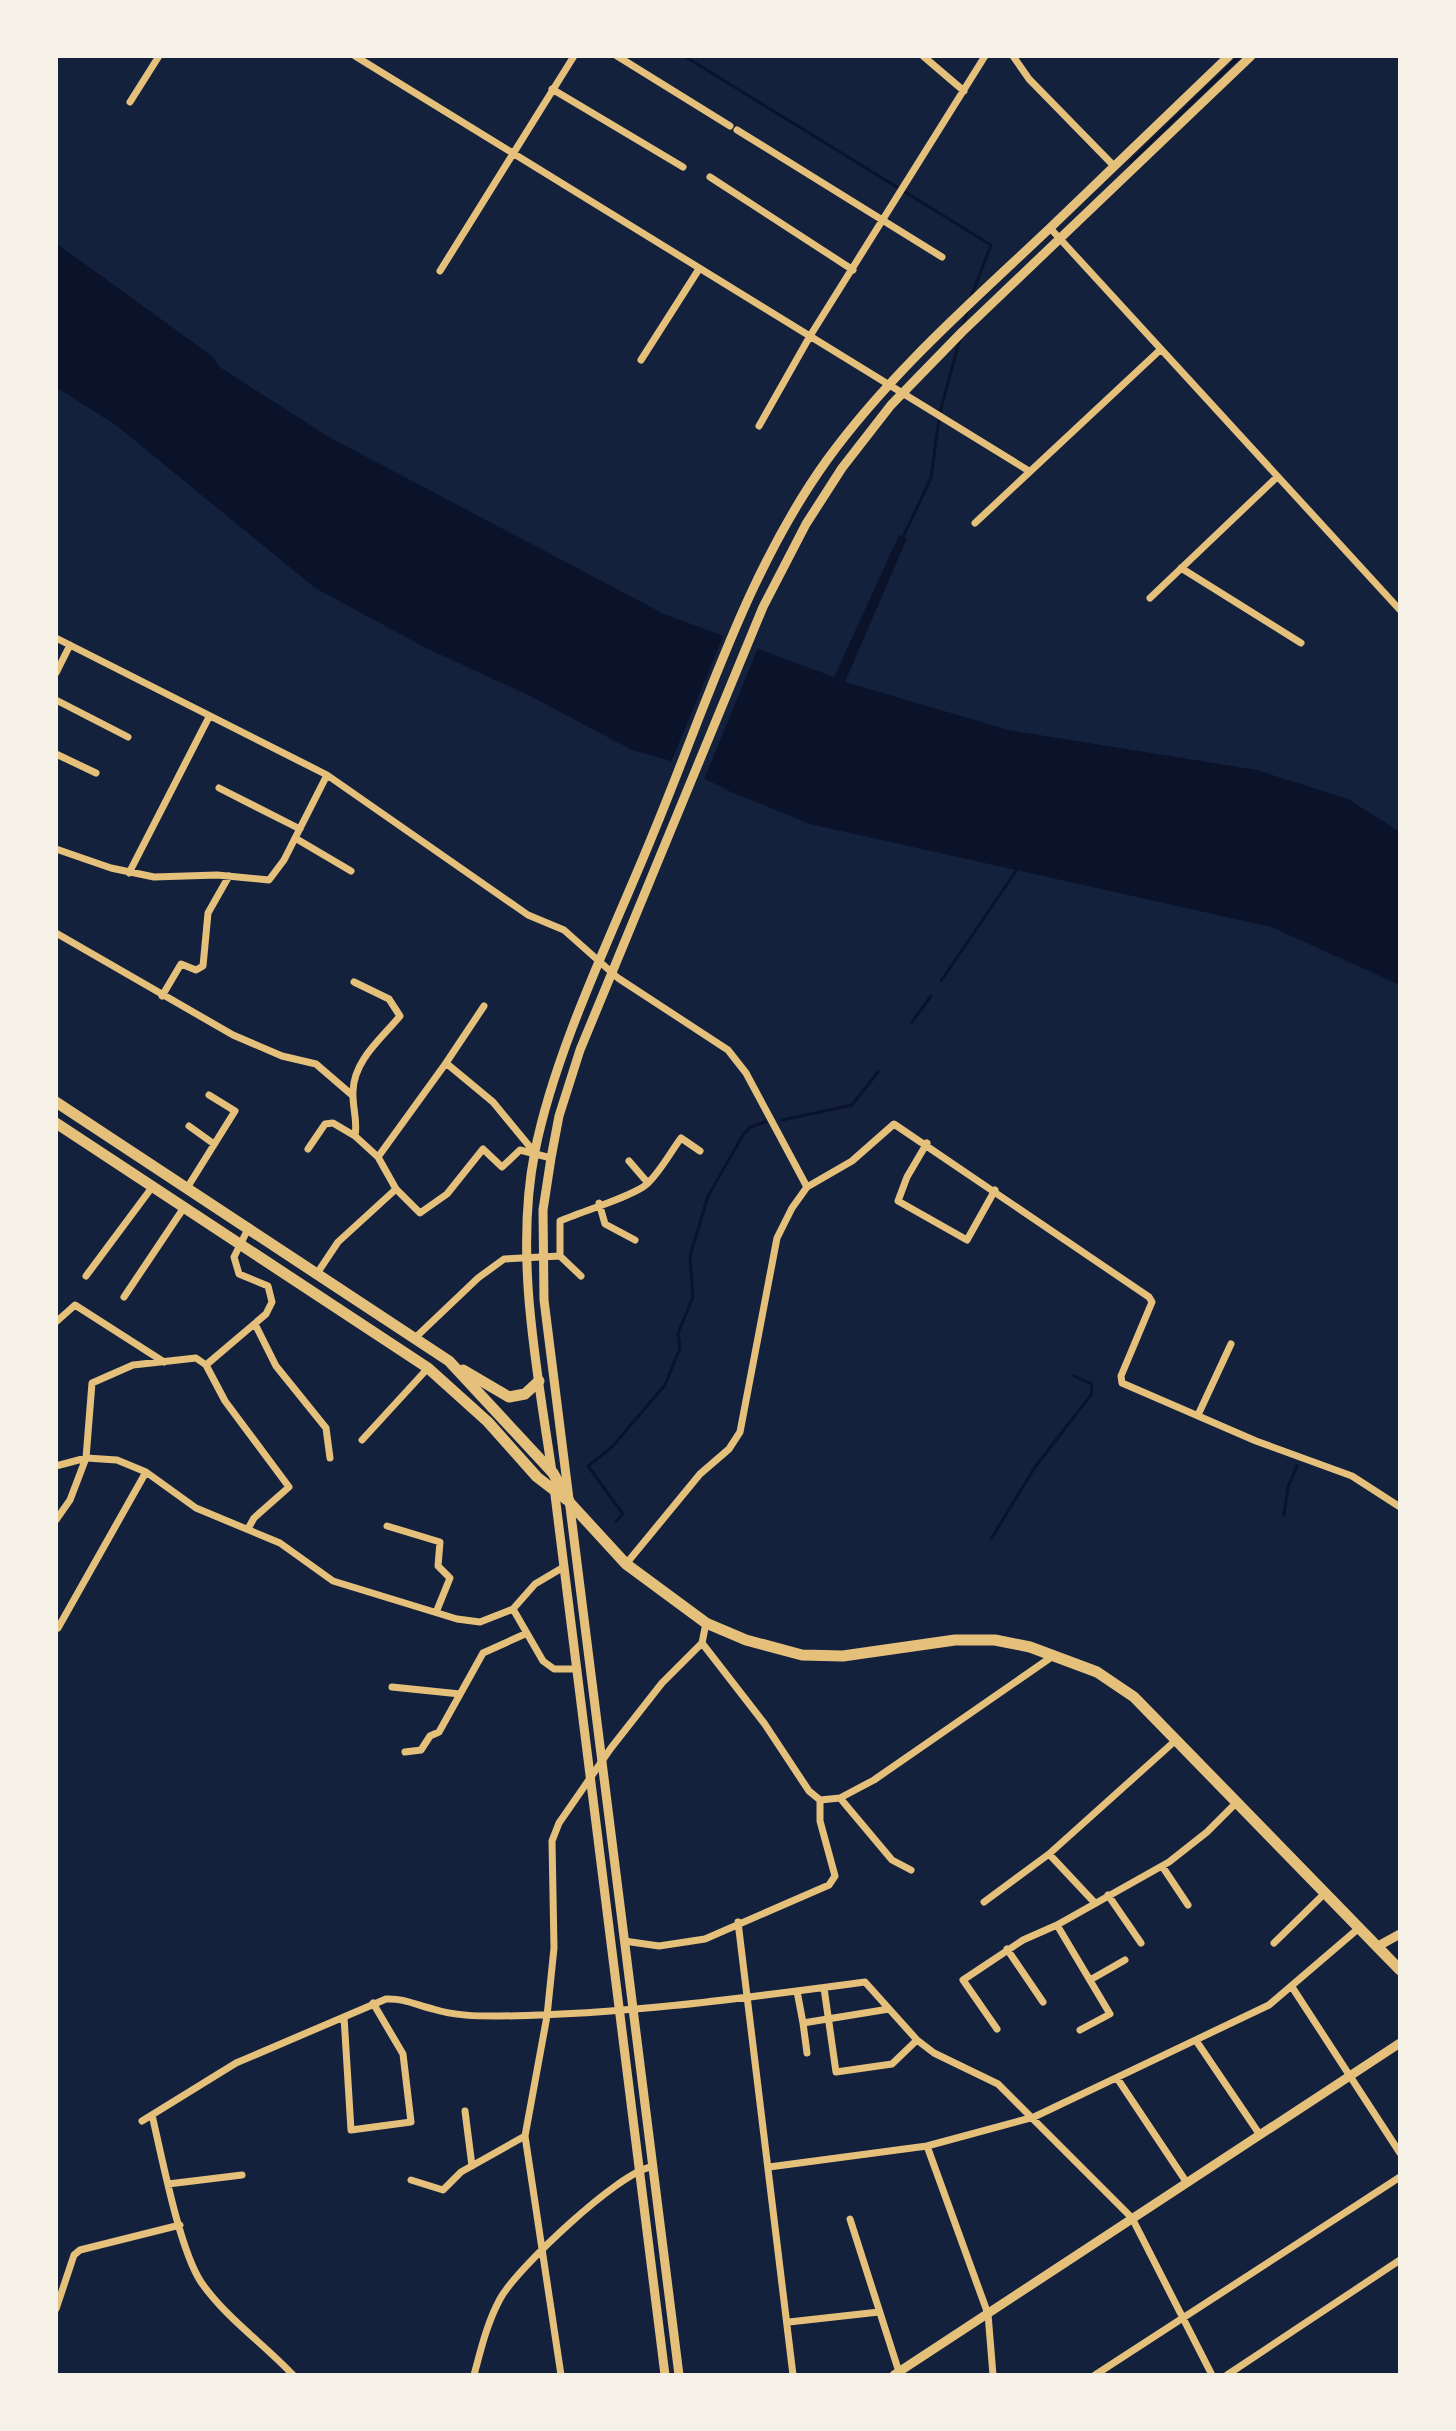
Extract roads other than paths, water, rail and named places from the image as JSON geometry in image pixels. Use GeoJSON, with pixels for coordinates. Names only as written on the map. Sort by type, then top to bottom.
{"type":"FeatureCollection","features":[{"type":"Feature","properties":{"kind":"highway"},"geometry":{"type":"LineString","coordinates":[[56,1102],[449,1361],[509,1397],[525,1394],[539,1381]]}},
{"type":"Feature","properties":{"kind":"highway"},"geometry":{"type":"LineString","coordinates":[[56,1123],[428,1368],[488,1422],[554,1492],[570,1503],[626,1564],[706,1623],[746,1640],[802,1655],[843,1656],[955,1640],[995,1640],[1055,1655],[1097,1672],[1134,1697],[1359,1928],[1380,1945],[1400,1970]]}},
{"type":"Feature","properties":{"kind":"highway"},"geometry":{"type":"LineString","coordinates":[[449,1361],[553,1473],[570,1503]]}},
{"type":"Feature","properties":{"kind":"street"},"geometry":{"type":"LineString","coordinates":[[130,102],[159,56]]}},
{"type":"Feature","properties":{"kind":"street"},"geometry":{"type":"LineString","coordinates":[[355,56],[1029,471]]}},
{"type":"Feature","properties":{"kind":"street"},"geometry":{"type":"LineString","coordinates":[[440,271],[574,56]]}},
{"type":"Feature","properties":{"kind":"street"},"geometry":{"type":"LineString","coordinates":[[617,56],[942,257]]}},
{"type":"Feature","properties":{"kind":"street"},"geometry":{"type":"LineString","coordinates":[[923,56],[964,91]]}},
{"type":"Feature","properties":{"kind":"street"},"geometry":{"type":"LineString","coordinates":[[759,426],[810,336],[985,56]]}},
{"type":"Feature","properties":{"kind":"street"},"geometry":{"type":"LineString","coordinates":[[1013,56],[1029,79],[1114,166]]}},
{"type":"Feature","properties":{"kind":"street"},"geometry":{"type":"LineString","coordinates":[[665,2375],[539,1381],[529,1235],[535,1153],[568,1047],[747,603],[788,523],[827,461],[881,394],[1229,56]]}},
{"type":"Feature","properties":{"kind":"street"},"geometry":{"type":"LineString","coordinates":[[679,2375],[544,1300],[543,1210],[559,1116],[580,1050],[763,607],[806,524],[842,468],[891,405],[1004,291],[1251,56]]}},
{"type":"Feature","properties":{"kind":"street"},"geometry":{"type":"LineString","coordinates":[[552,89],[683,167]]}},
{"type":"Feature","properties":{"kind":"street"},"geometry":{"type":"LineString","coordinates":[[710,177],[853,270]]}},
{"type":"Feature","properties":{"kind":"street"},"geometry":{"type":"LineString","coordinates":[[1050,228],[1400,610]]}},
{"type":"Feature","properties":{"kind":"street"},"geometry":{"type":"LineString","coordinates":[[641,360],[699,269]]}},
{"type":"Feature","properties":{"kind":"street"},"geometry":{"type":"LineString","coordinates":[[975,523],[1160,350]]}},
{"type":"Feature","properties":{"kind":"street"},"geometry":{"type":"LineString","coordinates":[[1150,598],[1277,477]]}},
{"type":"Feature","properties":{"kind":"street"},"geometry":{"type":"LineString","coordinates":[[1181,568],[1301,643]]}},
{"type":"Feature","properties":{"kind":"street"},"geometry":{"type":"LineString","coordinates":[[56,638],[327,775],[528,915],[564,930],[618,978],[728,1050],[746,1073],[807,1187]]}},
{"type":"Feature","properties":{"kind":"street"},"geometry":{"type":"LineString","coordinates":[[56,673],[70,645]]}},
{"type":"Feature","properties":{"kind":"street"},"geometry":{"type":"LineString","coordinates":[[56,700],[128,737]]}},
{"type":"Feature","properties":{"kind":"street"},"geometry":{"type":"LineString","coordinates":[[129,873],[209,717]]}},
{"type":"Feature","properties":{"kind":"street"},"geometry":{"type":"LineString","coordinates":[[56,754],[96,773]]}},
{"type":"Feature","properties":{"kind":"street"},"geometry":{"type":"LineString","coordinates":[[56,849],[129,873],[154,877],[229,876],[269,880],[300,829],[327,775]]}},
{"type":"Feature","properties":{"kind":"street"},"geometry":{"type":"LineString","coordinates":[[219,788],[300,829]]}},
{"type":"Feature","properties":{"kind":"street"},"geometry":{"type":"LineString","coordinates":[[295,838],[351,871]]}},
{"type":"Feature","properties":{"kind":"street"},"geometry":{"type":"LineString","coordinates":[[162,996],[181,964],[196,970],[203,966],[208,913],[229,876]]}},
{"type":"Feature","properties":{"kind":"street"},"geometry":{"type":"LineString","coordinates":[[56,933],[162,996],[282,1056],[316,1064],[352,1095]]}},
{"type":"Feature","properties":{"kind":"street"},"geometry":{"type":"LineString","coordinates":[[354,982],[389,999],[400,1016],[358,1066],[352,1095],[358,1121],[355,1136]]}},
{"type":"Feature","properties":{"kind":"street"},"geometry":{"type":"LineString","coordinates":[[378,1157],[484,1006]]}},
{"type":"Feature","properties":{"kind":"street"},"geometry":{"type":"LineString","coordinates":[[446,1063],[493,1102],[535,1153]]}},
{"type":"Feature","properties":{"kind":"street"},"geometry":{"type":"LineString","coordinates":[[187,1188],[235,1111],[209,1095]]}},
{"type":"Feature","properties":{"kind":"street"},"geometry":{"type":"LineString","coordinates":[[308,1149],[325,1124],[333,1123],[355,1136],[378,1157],[396,1189],[420,1213],[447,1194],[483,1149],[502,1167],[520,1150],[551,1158]]}},
{"type":"Feature","properties":{"kind":"street"},"geometry":{"type":"LineString","coordinates":[[626,1564],[700,1474],[729,1449],[740,1432],[777,1238],[807,1187],[852,1161],[894,1124],[927,1143],[1149,1297],[1152,1302],[1121,1376],[1122,1383],[1300,1459],[1352,1476],[1400,1507]]}},
{"type":"Feature","properties":{"kind":"street"},"geometry":{"type":"LineString","coordinates":[[189,1126],[214,1144]]}},
{"type":"Feature","properties":{"kind":"street"},"geometry":{"type":"LineString","coordinates":[[558,1256],[560,1221],[599,1203],[635,1193],[648,1183],[681,1138],[700,1151]]}},
{"type":"Feature","properties":{"kind":"street"},"geometry":{"type":"LineString","coordinates":[[927,1143],[907,1177],[898,1201],[967,1240],[995,1190]]}},
{"type":"Feature","properties":{"kind":"street"},"geometry":{"type":"LineString","coordinates":[[629,1161],[648,1183]]}},
{"type":"Feature","properties":{"kind":"street"},"geometry":{"type":"LineString","coordinates":[[86,1276],[154,1185]]}},
{"type":"Feature","properties":{"kind":"street"},"geometry":{"type":"LineString","coordinates":[[318,1272],[338,1242],[396,1189]]}},
{"type":"Feature","properties":{"kind":"street"},"geometry":{"type":"LineString","coordinates":[[599,1203],[605,1224],[635,1240]]}},
{"type":"Feature","properties":{"kind":"street"},"geometry":{"type":"LineString","coordinates":[[124,1297],[185,1206]]}},
{"type":"Feature","properties":{"kind":"street"},"geometry":{"type":"LineString","coordinates":[[206,1365],[255,1324],[272,1302],[268,1286],[239,1274],[234,1257],[249,1227]]}},
{"type":"Feature","properties":{"kind":"street"},"geometry":{"type":"LineString","coordinates":[[416,1337],[478,1278],[504,1259],[558,1256],[581,1276]]}},
{"type":"Feature","properties":{"kind":"street"},"geometry":{"type":"LineString","coordinates":[[56,1322],[75,1305],[164,1362]]}},
{"type":"Feature","properties":{"kind":"street"},"geometry":{"type":"LineString","coordinates":[[255,1324],[276,1366],[326,1428],[330,1458]]}},
{"type":"Feature","properties":{"kind":"street"},"geometry":{"type":"LineString","coordinates":[[1198,1415],[1231,1344]]}},
{"type":"Feature","properties":{"kind":"street"},"geometry":{"type":"LineString","coordinates":[[56,1520],[70,1500],[86,1458],[92,1383],[133,1365],[196,1358],[206,1365],[225,1401],[289,1487],[254,1518],[249,1527]]}},
{"type":"Feature","properties":{"kind":"street"},"geometry":{"type":"LineString","coordinates":[[362,1440],[428,1368]]}},
{"type":"Feature","properties":{"kind":"street"},"geometry":{"type":"LineString","coordinates":[[56,1466],[86,1458],[117,1460],[146,1472],[196,1508],[249,1527],[280,1543],[333,1581],[480,1622],[513,1609],[535,1584],[562,1568]]}},
{"type":"Feature","properties":{"kind":"street"},"geometry":{"type":"LineString","coordinates":[[58,1628],[146,1472]]}},
{"type":"Feature","properties":{"kind":"street"},"geometry":{"type":"LineString","coordinates":[[387,1526],[440,1542],[438,1566],[450,1578],[437,1610]]}},
{"type":"Feature","properties":{"kind":"street"},"geometry":{"type":"LineString","coordinates":[[513,1609],[543,1661],[554,1669],[575,1669]]}},
{"type":"Feature","properties":{"kind":"street"},"geometry":{"type":"LineString","coordinates":[[561,2375],[525,2136],[547,2016],[554,1948],[552,1841],[569,1807],[590,1783],[601,1763],[662,1683],[702,1643],[706,1623]]}},
{"type":"Feature","properties":{"kind":"street"},"geometry":{"type":"LineString","coordinates":[[405,1752],[421,1750],[430,1736],[439,1732],[483,1653],[525,1634]]}},
{"type":"Feature","properties":{"kind":"street"},"geometry":{"type":"LineString","coordinates":[[702,1643],[764,1723],[809,1791],[820,1800],[840,1798],[874,1780],[1055,1655]]}},
{"type":"Feature","properties":{"kind":"street"},"geometry":{"type":"LineString","coordinates":[[392,1687],[460,1694]]}},
{"type":"Feature","properties":{"kind":"street"},"geometry":{"type":"LineString","coordinates":[[984,1902],[1049,1854],[1176,1740]]}},
{"type":"Feature","properties":{"kind":"street"},"geometry":{"type":"LineString","coordinates":[[840,1798],[892,1860],[911,1870]]}},
{"type":"Feature","properties":{"kind":"street"},"geometry":{"type":"LineString","coordinates":[[624,1941],[640,1946],[681,1944],[705,1939],[738,1922],[829,1885],[835,1876],[820,1821],[820,1800]]}},
{"type":"Feature","properties":{"kind":"street"},"geometry":{"type":"LineString","coordinates":[[997,2029],[963,1980],[1007,1949],[1057,1925],[1162,1866],[1207,1832],[1237,1802]]}},
{"type":"Feature","properties":{"kind":"street"},"geometry":{"type":"LineString","coordinates":[[1049,1854],[1094,1902]]}},
{"type":"Feature","properties":{"kind":"street"},"geometry":{"type":"LineString","coordinates":[[1162,1866],[1188,1905]]}},
{"type":"Feature","properties":{"kind":"street"},"geometry":{"type":"LineString","coordinates":[[1274,1943],[1325,1893]]}},
{"type":"Feature","properties":{"kind":"street"},"geometry":{"type":"LineString","coordinates":[[1108,1895],[1141,1943]]}},
{"type":"Feature","properties":{"kind":"street"},"geometry":{"type":"LineString","coordinates":[[738,1922],[789,2322],[793,2375]]}},
{"type":"Feature","properties":{"kind":"street"},"geometry":{"type":"LineString","coordinates":[[1057,1925],[1110,2014],[1080,2030]]}},
{"type":"Feature","properties":{"kind":"street"},"geometry":{"type":"LineString","coordinates":[[769,2167],[927,2146],[1034,2117],[1197,2042],[1269,2005],[1359,1928]]}},
{"type":"Feature","properties":{"kind":"street"},"geometry":{"type":"LineString","coordinates":[[1380,1945],[1400,1934]]}},
{"type":"Feature","properties":{"kind":"street"},"geometry":{"type":"LineString","coordinates":[[1007,1949],[1043,2002]]}},
{"type":"Feature","properties":{"kind":"street"},"geometry":{"type":"LineString","coordinates":[[1090,1980],[1125,1960]]}},
{"type":"Feature","properties":{"kind":"street"},"geometry":{"type":"LineString","coordinates":[[142,2121],[236,2063],[373,2003],[411,2000],[431,2009],[474,2017],[547,2016],[619,2012],[865,1982],[917,2040],[934,2053],[998,2084],[1132,2218],[1212,2375]]}},
{"type":"Feature","properties":{"kind":"street"},"geometry":{"type":"LineString","coordinates":[[1292,1987],[1400,2153]]}},
{"type":"Feature","properties":{"kind":"street"},"geometry":{"type":"LineString","coordinates":[[824,1988],[836,2072],[892,2064],[917,2040]]}},
{"type":"Feature","properties":{"kind":"street"},"geometry":{"type":"LineString","coordinates":[[797,1991],[807,2053]]}},
{"type":"Feature","properties":{"kind":"street"},"geometry":{"type":"LineString","coordinates":[[344,2017],[351,2130],[411,2122],[403,2054],[373,2003]]}},
{"type":"Feature","properties":{"kind":"street"},"geometry":{"type":"LineString","coordinates":[[803,2023],[889,2009]]}},
{"type":"Feature","properties":{"kind":"street"},"geometry":{"type":"LineString","coordinates":[[1197,2042],[1260,2135]]}},
{"type":"Feature","properties":{"kind":"street"},"geometry":{"type":"LineString","coordinates":[[850,2219],[897,2373],[1400,2043]]}},
{"type":"Feature","properties":{"kind":"street"},"geometry":{"type":"LineString","coordinates":[[1117,2078],[1187,2183]]}},
{"type":"Feature","properties":{"kind":"street"},"geometry":{"type":"LineString","coordinates":[[465,2111],[472,2166]]}},
{"type":"Feature","properties":{"kind":"street"},"geometry":{"type":"LineString","coordinates":[[152,2115],[180,2225],[203,2285],[293,2375]]}},
{"type":"Feature","properties":{"kind":"street"},"geometry":{"type":"LineString","coordinates":[[411,2180],[443,2190],[472,2166],[525,2136]]}},
{"type":"Feature","properties":{"kind":"street"},"geometry":{"type":"LineString","coordinates":[[927,2146],[988,2314],[993,2375]]}},
{"type":"Feature","properties":{"kind":"street"},"geometry":{"type":"LineString","coordinates":[[474,2375],[483,2338],[501,2297],[543,2249],[639,2169],[651,2167]]}},
{"type":"Feature","properties":{"kind":"street"},"geometry":{"type":"LineString","coordinates":[[168,2184],[242,2175]]}},
{"type":"Feature","properties":{"kind":"street"},"geometry":{"type":"LineString","coordinates":[[1095,2375],[1400,2177]]}},
{"type":"Feature","properties":{"kind":"street"},"geometry":{"type":"LineString","coordinates":[[56,2309],[74,2255],[80,2250],[180,2225]]}},
{"type":"Feature","properties":{"kind":"street"},"geometry":{"type":"LineString","coordinates":[[1227,2375],[1400,2260]]}},
{"type":"Feature","properties":{"kind":"street"},"geometry":{"type":"LineString","coordinates":[[789,2322],[879,2312]]}},
{"type":"Feature","properties":{"kind":"water"},"geometry":{"type":"Polygon","coordinates":[[[56,243],[212,356],[221,368],[329,437],[664,614],[834,677],[899,535],[907,538],[845,682],[1009,730],[1257,770],[1348,799],[1400,832],[1400,985],[1271,927],[810,824],[729,791],[668,760],[632,750],[530,696],[426,648],[315,588],[117,426],[56,387],[56,243]]]}},
{"type":"Feature","properties":{"kind":"waterway"},"geometry":{"type":"LineString","coordinates":[[684,56],[991,245],[971,297]]}},
{"type":"Feature","properties":{"kind":"waterway"},"geometry":{"type":"LineString","coordinates":[[1130,162],[1240,56]]}},
{"type":"Feature","properties":{"kind":"waterway"},"geometry":{"type":"LineString","coordinates":[[963,328],[967,312]]}},
{"type":"Feature","properties":{"kind":"waterway"},"geometry":{"type":"LineString","coordinates":[[903,537],[931,478],[940,412],[960,339]]}},
{"type":"Feature","properties":{"kind":"waterway"},"geometry":{"type":"LineString","coordinates":[[941,981],[1018,868]]}},
{"type":"Feature","properties":{"kind":"waterway"},"geometry":{"type":"LineString","coordinates":[[912,1022],[931,996]]}},
{"type":"Feature","properties":{"kind":"waterway"},"geometry":{"type":"LineString","coordinates":[[782,1120],[852,1105],[878,1072]]}},
{"type":"Feature","properties":{"kind":"waterway"},"geometry":{"type":"LineString","coordinates":[[616,1521],[623,1514],[588,1466],[612,1447],[665,1385],[680,1348],[678,1333],[693,1297],[690,1256],[708,1196],[743,1135],[750,1127],[765,1122]]}},
{"type":"Feature","properties":{"kind":"waterway"},"geometry":{"type":"LineString","coordinates":[[991,1539],[1035,1467],[1091,1395],[1092,1384],[1074,1376]]}},
{"type":"Feature","properties":{"kind":"waterway"},"geometry":{"type":"LineString","coordinates":[[1284,1515],[1288,1487],[1297,1466]]}}]}
